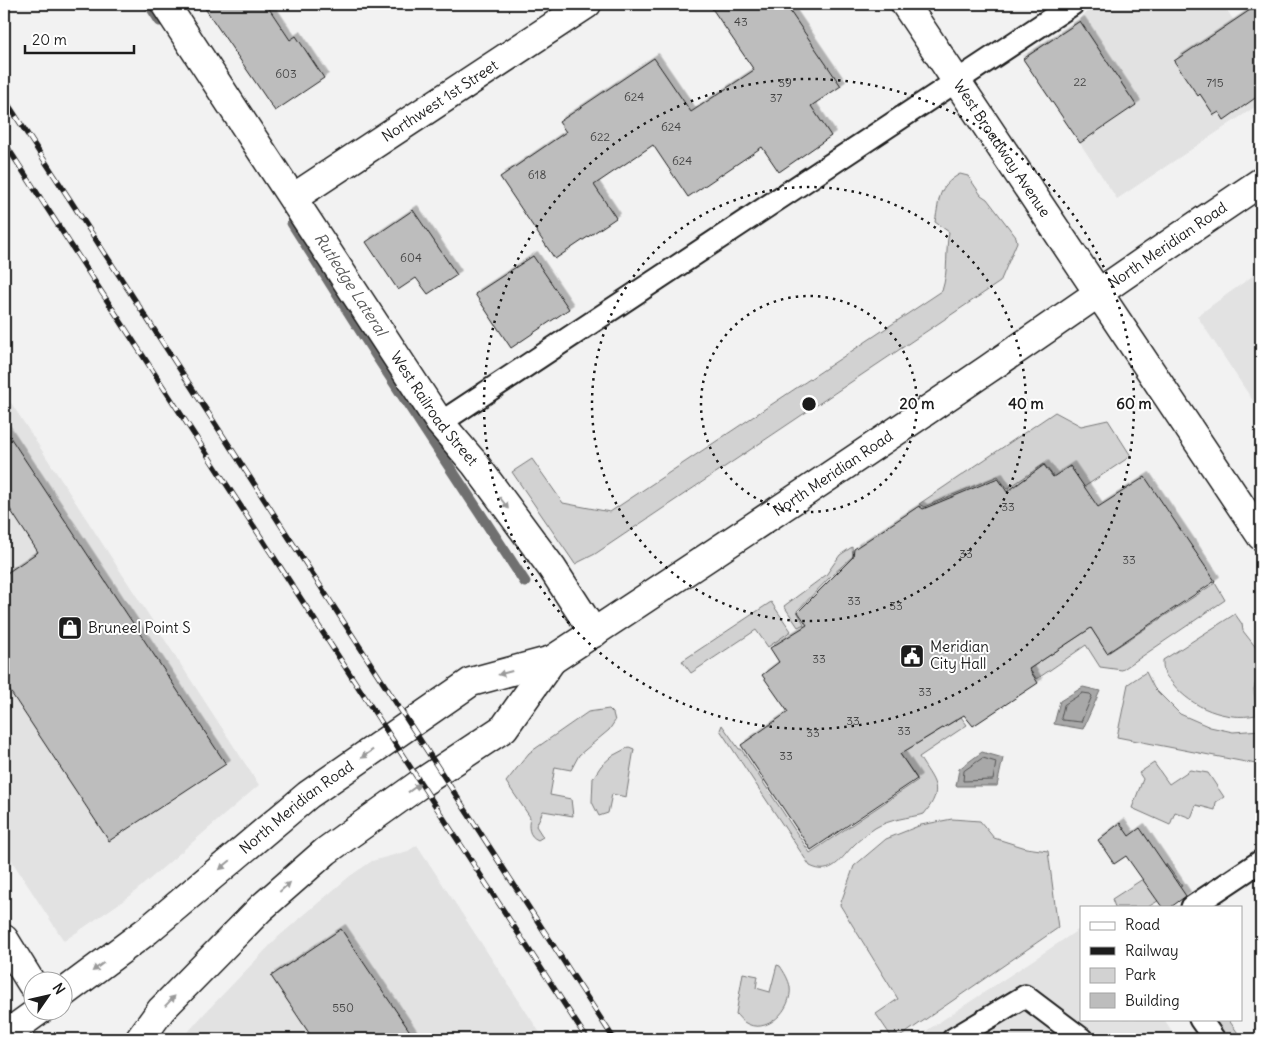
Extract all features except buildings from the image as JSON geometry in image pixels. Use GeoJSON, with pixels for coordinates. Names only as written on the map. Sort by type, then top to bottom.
{"type":"FeatureCollection","features":[{"type":"Feature","properties":{"kind":"main road","name":"West Railroad Street"},"geometry":{"type":"LineString","coordinates":[[165,4],[440,423],[475,464],[552,568],[594,633]]}},
{"type":"Feature","properties":{"kind":"main road","name":"Northwest 1st Street"},"geometry":{"type":"LineString","coordinates":[[293,198],[586,4]]}},
{"type":"Feature","properties":{"kind":"main road","name":"West Broadway Avenue"},"geometry":{"type":"LineString","coordinates":[[905,4],[1261,536]]}},
{"type":"Feature","properties":{"kind":"main road","name":"North Meridian Road"},"geometry":{"type":"LineString","coordinates":[[72,987],[148,930],[308,795],[471,682],[552,660],[1098,294],[1168,243],[1261,182]]}},
{"type":"Feature","properties":{"kind":"main road","name":"North Meridian Road"},"geometry":{"type":"LineString","coordinates":[[140,1039],[161,1010],[254,915],[326,851],[421,783],[504,728],[552,660]]}},
{"type":"Feature","properties":{"kind":"main road"},"geometry":{"type":"LineString","coordinates":[[4,940],[23,970]]}},
{"type":"Feature","properties":{"kind":"main road"},"geometry":{"type":"LineString","coordinates":[[4,1036],[26,1020]]}},
{"type":"Feature","properties":{"kind":"lane"},"geometry":{"type":"LineString","coordinates":[[440,423],[1072,4]]}},
{"type":"Feature","properties":{"kind":"lane"},"geometry":{"type":"LineString","coordinates":[[1193,906],[1261,860]]}},
{"type":"Feature","properties":{"kind":"lane"},"geometry":{"type":"LineString","coordinates":[[953,1039],[1025,996],[1082,1039]]}},
{"type":"Feature","properties":{"kind":"lane"},"geometry":{"type":"LineString","coordinates":[[1201,1020],[1214,1039]]}},
{"type":"Feature","properties":{"kind":"shaded area"},"geometry":{"type":"Polygon","coordinates":[[[1100,4],[1223,4],[1261,62],[1261,103],[1117,199],[1022,56],[1100,4]]]}},
{"type":"Feature","properties":{"kind":"shaded area"},"geometry":{"type":"Polygon","coordinates":[[[1261,270],[1261,413],[1197,316],[1261,270]]]}},
{"type":"Feature","properties":{"kind":"shaded area"},"geometry":{"type":"Polygon","coordinates":[[[4,392],[259,785],[130,896],[64,941],[4,849],[4,392]]]}},
{"type":"Feature","properties":{"kind":"shaded area"},"geometry":{"type":"Polygon","coordinates":[[[417,845],[544,1039],[182,1039],[278,937],[350,876],[372,861],[408,851],[417,845]]]}},
{"type":"Feature","properties":{"kind":"shaded area"},"geometry":{"type":"Polygon","coordinates":[[[1080,929],[1080,1020],[1165,1020],[1177,1039],[914,1039],[1080,929]]]}},
{"type":"Feature","properties":{"kind":"green space"},"geometry":{"type":"Polygon","coordinates":[[[960,174],[968,176],[981,195],[987,199],[1016,237],[1017,242],[1000,282],[595,554],[575,564],[512,472],[532,459],[563,503],[610,512],[942,291],[949,232],[935,222],[943,189],[960,174]]]}},
{"type":"Feature","properties":{"kind":"green space"},"geometry":{"type":"Polygon","coordinates":[[[1055,412],[1081,426],[1108,420],[1131,456],[1084,487],[1070,466],[1054,477],[1044,464],[1007,489],[998,476],[924,507],[919,504],[1055,412]]]}},
{"type":"Feature","properties":{"kind":"green space"},"geometry":{"type":"Polygon","coordinates":[[[852,547],[853,556],[797,611],[804,624],[798,627],[784,606],[826,575],[840,555],[852,547]]]}},
{"type":"Feature","properties":{"kind":"green space"},"geometry":{"type":"Polygon","coordinates":[[[1215,583],[1225,600],[1122,670],[1100,667],[1086,645],[1037,679],[1029,669],[1091,628],[1108,653],[1215,583]]]}},
{"type":"Feature","properties":{"kind":"green space"},"geometry":{"type":"Polygon","coordinates":[[[771,602],[791,631],[768,647],[756,630],[691,673],[682,661],[771,602]]]}},
{"type":"Feature","properties":{"kind":"green space"},"geometry":{"type":"Polygon","coordinates":[[[1235,614],[1242,624],[1243,631],[1261,654],[1261,664],[1254,689],[1256,715],[1233,716],[1210,711],[1190,700],[1181,692],[1166,676],[1164,670],[1163,660],[1235,614]]]}},
{"type":"Feature","properties":{"kind":"green space"},"geometry":{"type":"Polygon","coordinates":[[[1146,672],[1154,688],[1180,714],[1210,727],[1233,732],[1261,730],[1261,765],[1117,737],[1128,684],[1146,672]]]}},
{"type":"Feature","properties":{"kind":"green space"},"geometry":{"type":"Polygon","coordinates":[[[609,709],[613,713],[615,721],[609,730],[579,755],[571,770],[555,767],[550,795],[571,799],[573,816],[543,811],[536,826],[543,837],[538,840],[532,836],[529,824],[530,817],[506,782],[529,753],[588,712],[609,709]]]}},
{"type":"Feature","properties":{"kind":"green space"},"geometry":{"type":"Polygon","coordinates":[[[961,717],[967,725],[919,757],[933,779],[936,791],[924,814],[893,821],[875,828],[856,843],[840,860],[830,868],[824,869],[810,866],[720,730],[722,725],[739,749],[741,749],[810,853],[918,780],[900,754],[961,717]]]}},
{"type":"Feature","properties":{"kind":"green space"},"geometry":{"type":"Polygon","coordinates":[[[629,747],[634,749],[626,797],[612,794],[608,813],[599,816],[592,802],[593,778],[601,766],[612,756],[629,747]]]}},
{"type":"Feature","properties":{"kind":"green space"},"geometry":{"type":"Polygon","coordinates":[[[1154,763],[1169,784],[1190,770],[1208,773],[1224,797],[1216,802],[1215,810],[1196,805],[1191,818],[1175,812],[1170,825],[1132,808],[1143,779],[1139,773],[1154,763]]]}},
{"type":"Feature","properties":{"kind":"green space"},"geometry":{"type":"Polygon","coordinates":[[[952,819],[980,821],[994,838],[1026,848],[1048,851],[1058,928],[897,1039],[893,1039],[876,1014],[898,999],[840,905],[854,866],[886,839],[921,825],[952,819]]]}},
{"type":"Feature","properties":{"kind":"green space"},"geometry":{"type":"Polygon","coordinates":[[[1166,864],[1182,886],[1150,906],[1115,906],[1112,899],[1166,864]]]}},
{"type":"Feature","properties":{"kind":"green space"},"geometry":{"type":"Polygon","coordinates":[[[777,965],[782,968],[790,987],[787,1004],[783,1012],[769,1023],[761,1026],[752,1026],[744,1022],[736,1014],[743,973],[758,976],[756,988],[770,992],[777,965]]]}},
{"type":"Feature","properties":{"kind":"green space"},"geometry":{"type":"Polygon","coordinates":[[[1211,1020],[1229,1020],[1242,1039],[1224,1039],[1211,1020]]]}},
{"type":"Feature","properties":{"kind":"water"},"geometry":{"type":"Polygon","coordinates":[[[1083,687],[1100,691],[1083,729],[1054,724],[1060,701],[1083,687]]]}},
{"type":"Feature","properties":{"kind":"water"},"geometry":{"type":"Polygon","coordinates":[[[982,752],[1003,758],[997,786],[956,786],[959,769],[982,752]]]}},
{"type":"Feature","properties":{"kind":"waterway","name":"Rutledge Lateral"},"geometry":{"type":"LineString","coordinates":[[149,4],[160,21]]}},
{"type":"Feature","properties":{"kind":"waterway","name":"Rutledge Lateral"},"geometry":{"type":"LineString","coordinates":[[292,223],[525,582]]}},
{"type":"Feature","properties":{"kind":"railway"},"geometry":{"type":"LineString","coordinates":[[4,98],[614,1039]]}},
{"type":"Feature","properties":{"kind":"railway"},"geometry":{"type":"LineString","coordinates":[[4,142],[587,1039]]}},
{"type":"Feature","properties":{"kind":"place","name":"Bruneel Point S"},"geometry":{"type":"Point","coordinates":[70,628]}},
{"type":"Feature","properties":{"kind":"place","name":"Meridian City Hall"},"geometry":{"type":"Point","coordinates":[912,656]}}]}
